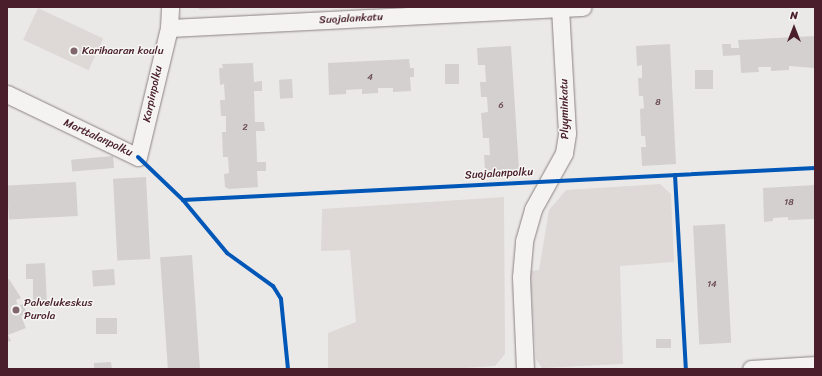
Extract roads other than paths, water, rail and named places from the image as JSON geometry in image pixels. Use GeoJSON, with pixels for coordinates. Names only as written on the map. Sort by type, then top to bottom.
{"type":"FeatureCollection","features":[{"type":"Feature","properties":{"kind":"street","name":"Karpinpolku"},"geometry":{"type":"LineString","coordinates":[[138,157],[169,28],[170,7]]}},
{"type":"Feature","properties":{"kind":"street","name":"Suojalankatu"},"geometry":{"type":"LineString","coordinates":[[169,28],[582,7]]}},
{"type":"Feature","properties":{"kind":"street","name":"Plyyminkatu"},"geometry":{"type":"LineString","coordinates":[[525,369],[521,277],[524,241],[533,209],[564,153],[567,133],[560,8]]}},
{"type":"Feature","properties":{"kind":"street","name":"Marttalanpolku"},"geometry":{"type":"LineString","coordinates":[[7,94],[138,157]]}},
{"type":"Feature","properties":{"kind":"street"},"geometry":{"type":"LineString","coordinates":[[751,369],[815,365]]}},
{"type":"Feature","properties":{"kind":"place","name":"Karihaaran koulu"},"geometry":{"type":"Point","coordinates":[74,51]}},
{"type":"Feature","properties":{"kind":"place","name":"Palvelukeskus Purola"},"geometry":{"type":"Point","coordinates":[16,310]}}]}
